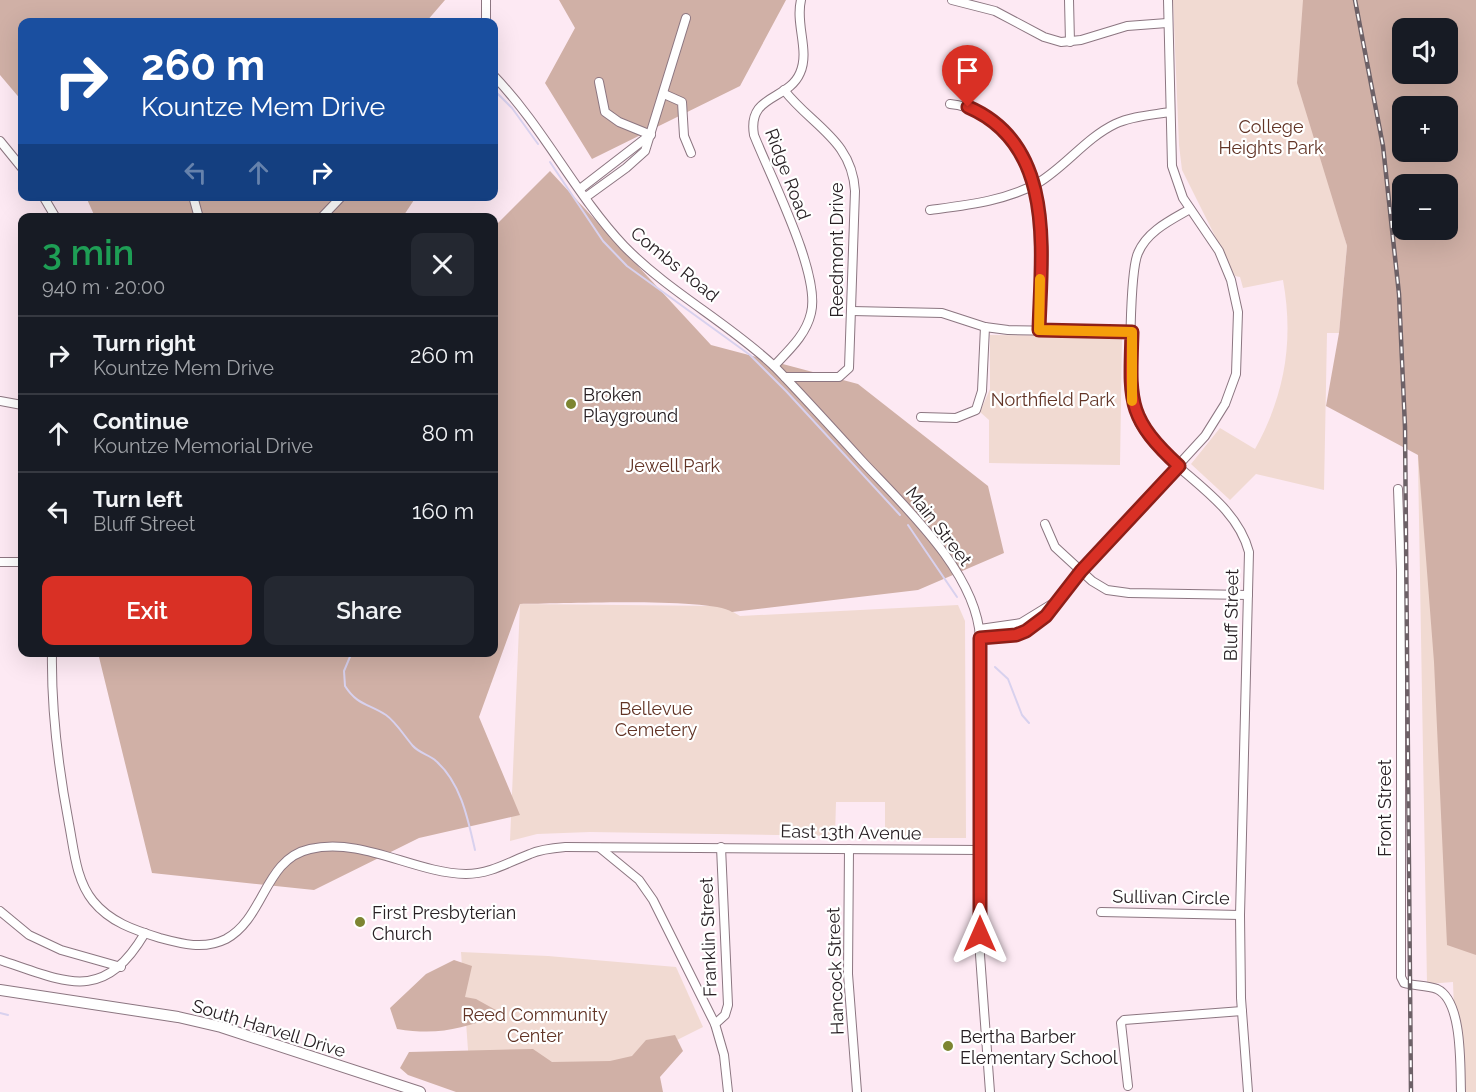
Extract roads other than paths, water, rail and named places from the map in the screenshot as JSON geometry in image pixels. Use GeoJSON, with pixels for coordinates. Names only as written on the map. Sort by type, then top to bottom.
{"type":"FeatureCollection","features":[{"type":"Feature","properties":{"kind":"main road","name":"South Harvell Drive"},"geometry":{"type":"LineString","coordinates":[[0,990],[76,1000],[200,1022],[420,1092]]}},
{"type":"Feature","properties":{"kind":"street"},"geometry":{"type":"LineString","coordinates":[[486,0],[486,18]]}},
{"type":"Feature","properties":{"kind":"street","name":"Ridge Road"},"geometry":{"type":"LineString","coordinates":[[774,366],[806,327],[812,312],[814,294],[810,277],[753,129],[758,109],[797,78],[802,66],[799,20],[801,0]]}},
{"type":"Feature","properties":{"kind":"street"},"geometry":{"type":"LineString","coordinates":[[952,0],[995,11],[1053,41],[1070,42],[1127,26],[1167,23]]}},
{"type":"Feature","properties":{"kind":"street"},"geometry":{"type":"LineString","coordinates":[[1069,0],[1070,42]]}},
{"type":"Feature","properties":{"kind":"street"},"geometry":{"type":"LineString","coordinates":[[980,633],[1016,635],[1026,631],[1046,616],[1081,571],[1205,436],[1225,404],[1236,374],[1239,337],[1237,303],[1228,271],[1213,242],[1179,189],[1172,166],[1168,0]]}},
{"type":"Feature","properties":{"kind":"street"},"geometry":{"type":"LineString","coordinates":[[586,197],[638,159],[645,151],[686,18]]}},
{"type":"Feature","properties":{"kind":"street","name":"Combs Road"},"geometry":{"type":"LineString","coordinates":[[498,81],[539,131],[615,236],[637,258],[748,342],[785,377]]}},
{"type":"Feature","properties":{"kind":"street"},"geometry":{"type":"LineString","coordinates":[[599,82],[601,105],[605,112],[619,122],[651,135]]}},
{"type":"Feature","properties":{"kind":"street","name":"Reedmont Drive"},"geometry":{"type":"LineString","coordinates":[[784,90],[839,145],[852,169],[855,191],[849,368],[843,375],[834,378],[792,375],[785,377]]}},
{"type":"Feature","properties":{"kind":"street"},"geometry":{"type":"LineString","coordinates":[[664,94],[682,102],[684,136],[692,153]]}},
{"type":"Feature","properties":{"kind":"street"},"geometry":{"type":"LineString","coordinates":[[950,104],[974,109],[1000,129],[1017,149],[1035,184],[1042,229],[1039,330]]}},
{"type":"Feature","properties":{"kind":"street"},"geometry":{"type":"LineString","coordinates":[[930,210],[992,200],[1035,184],[1064,166],[1096,137],[1117,123],[1170,112]]}},
{"type":"Feature","properties":{"kind":"street"},"geometry":{"type":"LineString","coordinates":[[580,189],[651,135]]}},
{"type":"Feature","properties":{"kind":"street"},"geometry":{"type":"LineString","coordinates":[[0,141],[18,163]]}},
{"type":"Feature","properties":{"kind":"street"},"geometry":{"type":"LineString","coordinates":[[326,213],[337,201]]}},
{"type":"Feature","properties":{"kind":"street","name":"Bluff Street"},"geometry":{"type":"LineString","coordinates":[[1190,209],[1155,231],[1137,254],[1133,284],[1131,391],[1135,413],[1150,438],[1226,511],[1242,531],[1249,552],[1240,915],[1242,1011],[1248,1092]]}},
{"type":"Feature","properties":{"kind":"street"},"geometry":{"type":"LineString","coordinates":[[852,311],[942,313],[985,327],[1132,332]]}},
{"type":"Feature","properties":{"kind":"street"},"geometry":{"type":"LineString","coordinates":[[921,417],[956,418],[976,410],[982,391],[985,327]]}},
{"type":"Feature","properties":{"kind":"street","name":"Main Street"},"geometry":{"type":"LineString","coordinates":[[785,377],[933,540],[965,589],[975,610],[980,633],[981,975],[990,1092]]}},
{"type":"Feature","properties":{"kind":"street"},"geometry":{"type":"LineString","coordinates":[[0,401],[18,404]]}},
{"type":"Feature","properties":{"kind":"street","name":"Front Street"},"geometry":{"type":"LineString","coordinates":[[1398,489],[1401,570],[1401,977],[1404,982],[1410,984],[1436,988],[1450,1003],[1457,1030],[1461,1092]]}},
{"type":"Feature","properties":{"kind":"street"},"geometry":{"type":"LineString","coordinates":[[1045,524],[1056,547],[1081,571],[1101,586],[1118,592],[1248,595]]}},
{"type":"Feature","properties":{"kind":"street"},"geometry":{"type":"LineString","coordinates":[[0,562],[18,562]]}},
{"type":"Feature","properties":{"kind":"street","name":"East 13th Avenue"},"geometry":{"type":"LineString","coordinates":[[52,657],[56,750],[81,878],[92,900],[105,914],[120,924],[145,933],[194,945],[224,939],[243,926],[283,864],[310,849],[347,847],[465,874],[486,872],[531,853],[553,848],[980,850]]}},
{"type":"Feature","properties":{"kind":"street","name":"Franklin Street"},"geometry":{"type":"LineString","coordinates":[[715,1024],[725,1015],[728,1005],[721,847]]}},
{"type":"Feature","properties":{"kind":"street"},"geometry":{"type":"LineString","coordinates":[[600,848],[646,888],[715,1024],[724,1055],[728,1092]]}},
{"type":"Feature","properties":{"kind":"street","name":"Hancock Street"},"geometry":{"type":"LineString","coordinates":[[849,849],[848,974],[857,1092]]}},
{"type":"Feature","properties":{"kind":"street"},"geometry":{"type":"LineString","coordinates":[[0,911],[29,935],[39,940],[61,950],[121,967]]}},
{"type":"Feature","properties":{"kind":"street","name":"Sullivan Circle"},"geometry":{"type":"LineString","coordinates":[[1101,912],[1240,915]]}},
{"type":"Feature","properties":{"kind":"street"},"geometry":{"type":"LineString","coordinates":[[0,960],[54,977],[84,981],[103,979],[121,967],[145,933]]}},
{"type":"Feature","properties":{"kind":"street"},"geometry":{"type":"LineString","coordinates":[[1128,1086],[1121,1023],[1124,1020],[1242,1011]]}},
{"type":"Feature","properties":{"kind":"waterway"},"geometry":{"type":"LineString","coordinates":[[498,94],[512,108],[538,144]]}},
{"type":"Feature","properties":{"kind":"waterway"},"geometry":{"type":"LineString","coordinates":[[550,162],[603,241],[627,266],[750,355],[900,515]]}},
{"type":"Feature","properties":{"kind":"waterway"},"geometry":{"type":"LineString","coordinates":[[908,525],[957,597]]}},
{"type":"Feature","properties":{"kind":"waterway"},"geometry":{"type":"LineString","coordinates":[[350,657],[344,671],[345,686],[359,701],[390,718],[415,748],[434,759],[445,770],[462,802],[475,850]]}},
{"type":"Feature","properties":{"kind":"waterway"},"geometry":{"type":"LineString","coordinates":[[995,667],[1008,679],[1022,715],[1029,723]]}},
{"type":"Feature","properties":{"kind":"waterway"},"geometry":{"type":"LineString","coordinates":[[0,1013],[8,1015]]}},
{"type":"Feature","properties":{"kind":"railway"},"geometry":{"type":"LineString","coordinates":[[1355,0],[1383,146],[1399,294],[1405,427],[1411,1092]]}},
{"type":"Feature","properties":{"kind":"place","name":"Broken Playground"},"geometry":{"type":"Point","coordinates":[571,404]}},
{"type":"Feature","properties":{"kind":"place","name":"First Presbyterian Church"},"geometry":{"type":"Point","coordinates":[360,922]}},
{"type":"Feature","properties":{"kind":"place","name":"Bertha Barber Elementary School"},"geometry":{"type":"Point","coordinates":[948,1046]}},
{"type":"Feature","properties":{"kind":"park label","name":"College Heights Park"},"geometry":{"type":"Point","coordinates":[1271,136]}},
{"type":"Feature","properties":{"kind":"park label","name":"Northfield Park"},"geometry":{"type":"Point","coordinates":[1053,399]}},
{"type":"Feature","properties":{"kind":"park label","name":"Jewell Park"},"geometry":{"type":"Point","coordinates":[673,465]}},
{"type":"Feature","properties":{"kind":"park label","name":"Bellevue Cemetery"},"geometry":{"type":"Point","coordinates":[656,718]}},
{"type":"Feature","properties":{"kind":"park label","name":"Reed Community Center"},"geometry":{"type":"Point","coordinates":[535,1024]}}]}
